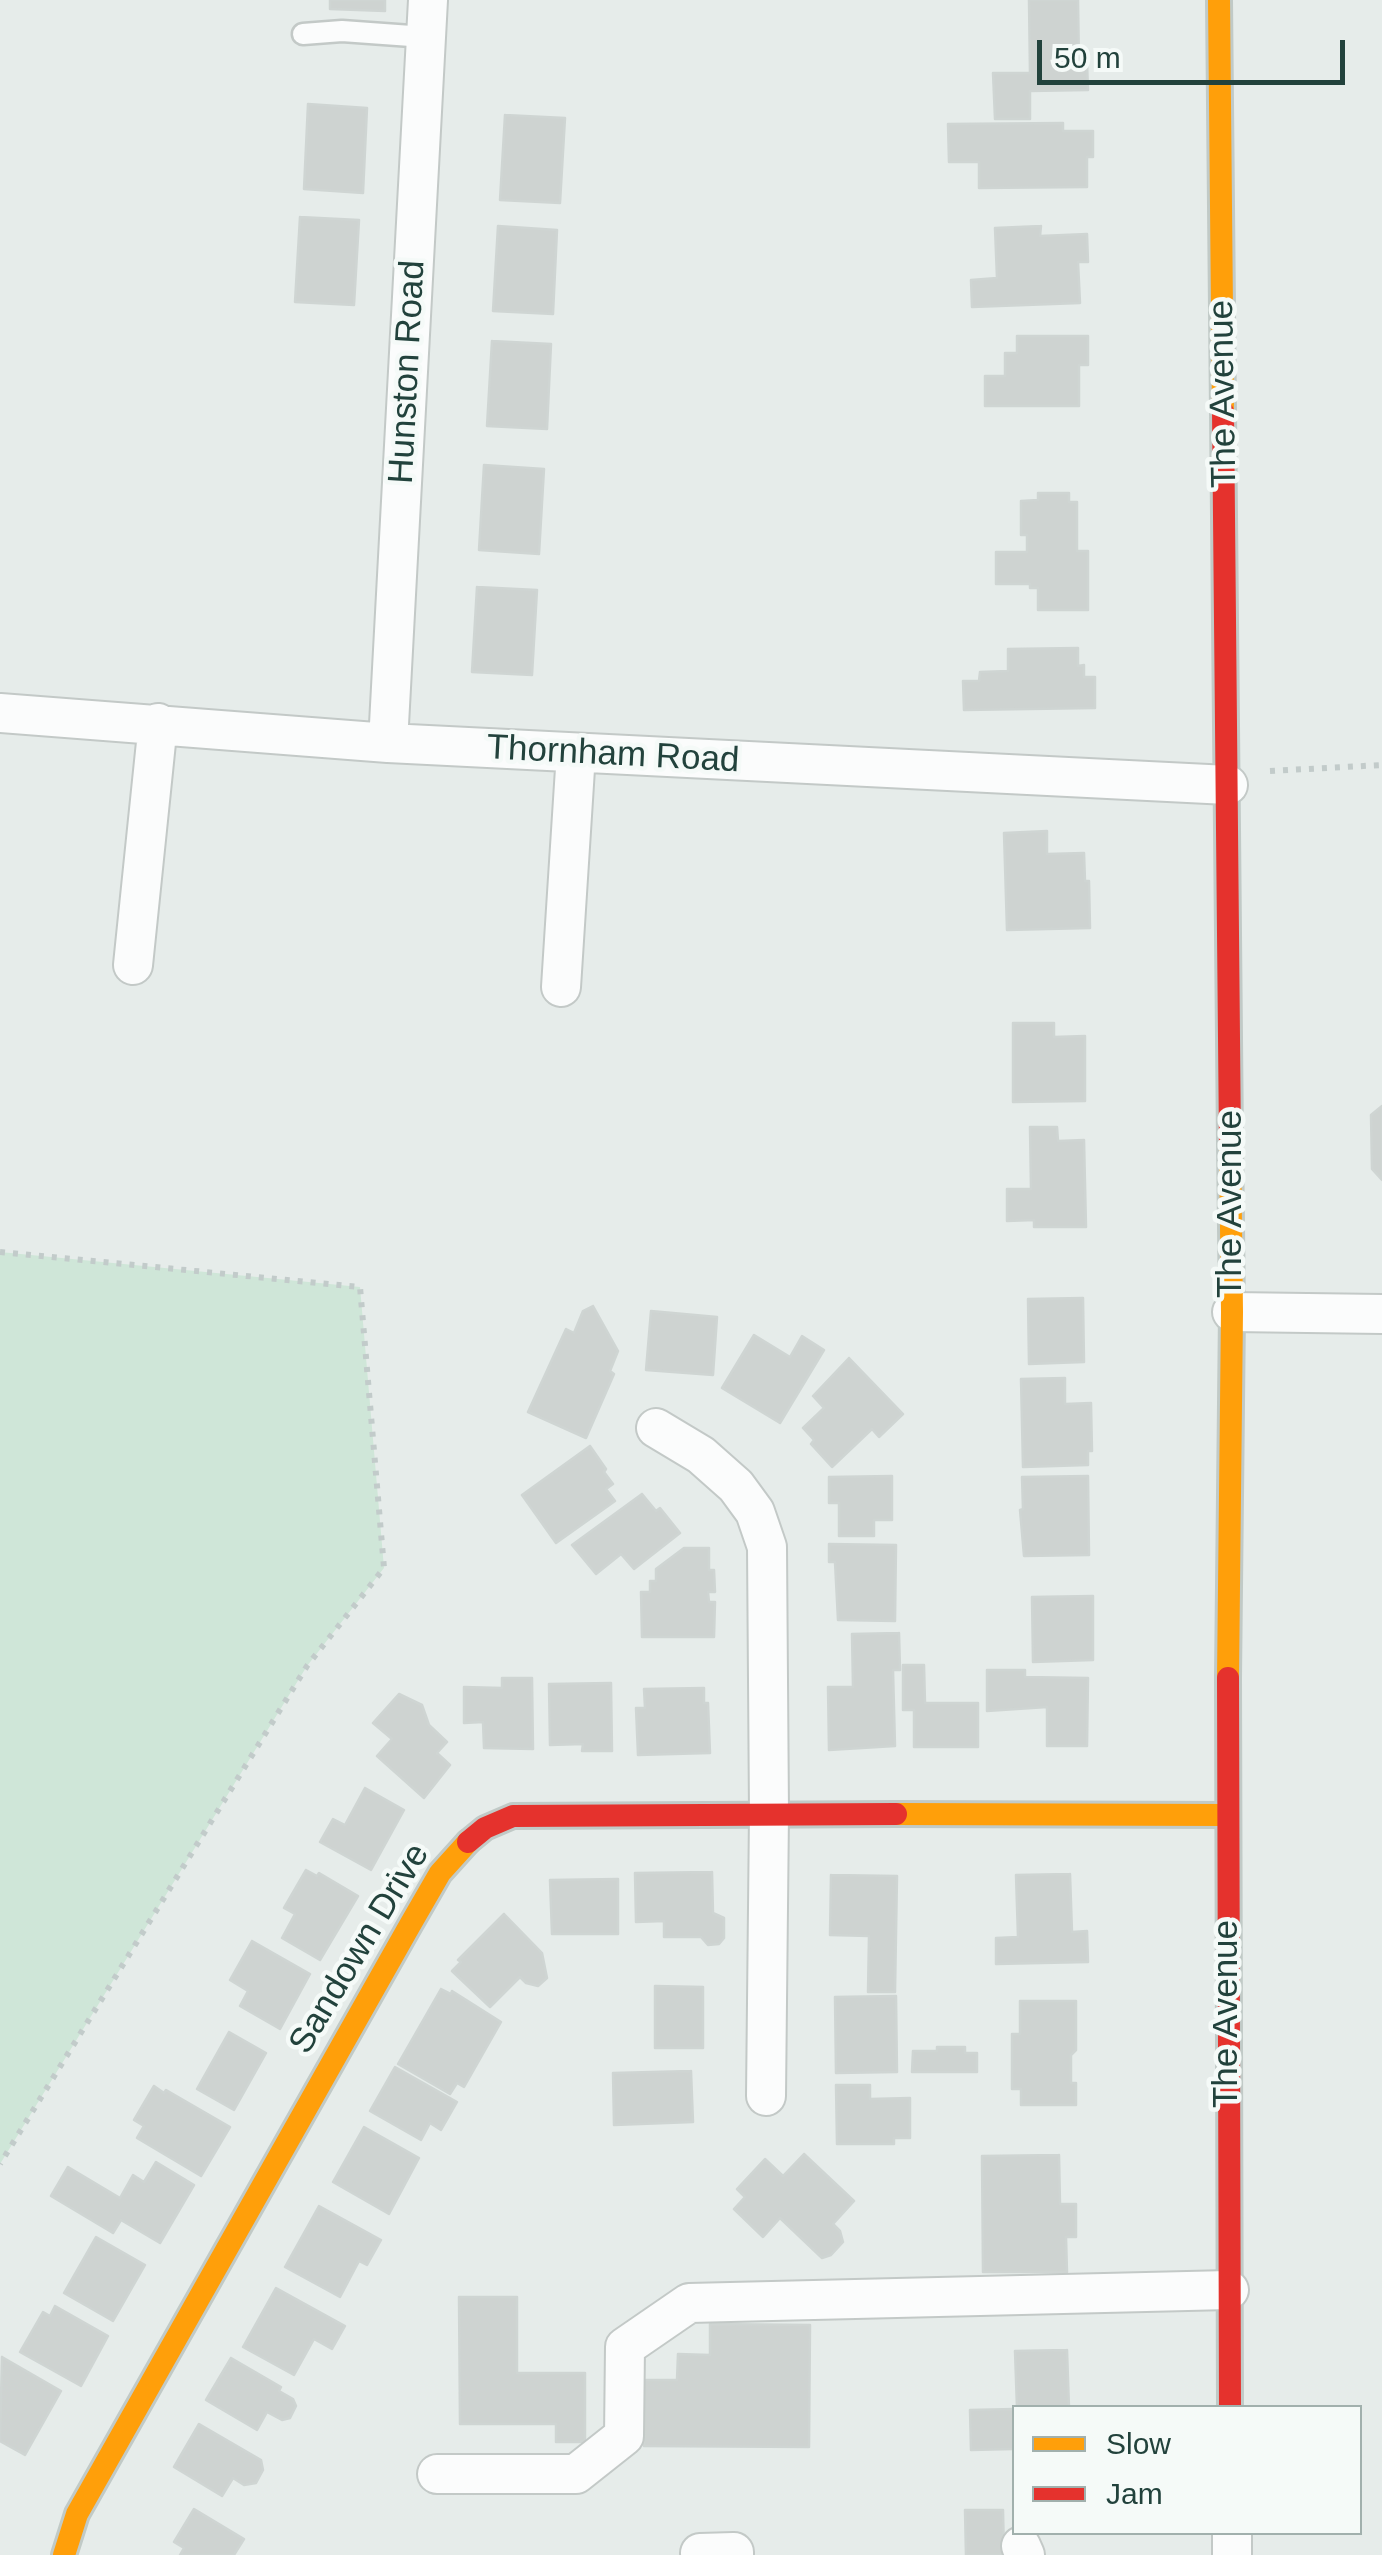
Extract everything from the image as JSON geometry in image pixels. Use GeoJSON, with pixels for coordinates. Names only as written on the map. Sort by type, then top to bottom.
{"type":"FeatureCollection","features":[{"type":"Feature","properties":{"kind":"street","name":"The Avenue"},"geometry":{"type":"LineString","coordinates":[[1219,0],[1232,1312],[1226,1815],[1230,2405]]}},
{"type":"Feature","properties":{"kind":"street","name":"Hunston Road"},"geometry":{"type":"LineString","coordinates":[[388,744],[427,18]]}},
{"type":"Feature","properties":{"kind":"street","name":"Thornham Road"},"geometry":{"type":"LineString","coordinates":[[0,712],[388,744],[1228,785]]}},
{"type":"Feature","properties":{"kind":"street"},"geometry":{"type":"LineString","coordinates":[[133,965],[158,723]]}},
{"type":"Feature","properties":{"kind":"street"},"geometry":{"type":"LineString","coordinates":[[562,986],[576,753]]}},
{"type":"Feature","properties":{"kind":"street"},"geometry":{"type":"LineString","coordinates":[[1232,1312],[1382,1314]]}},
{"type":"Feature","properties":{"kind":"street"},"geometry":{"type":"LineString","coordinates":[[656,1428],[702,1455],[736,1486],[755,1512],[767,1547],[766,2096]]}},
{"type":"Feature","properties":{"kind":"street","name":"Sandown Drive"},"geometry":{"type":"LineString","coordinates":[[64,2555],[77,2514],[410,1924],[456,1852],[484,1828],[513,1816],[769,1812],[1226,1815]]}},
{"type":"Feature","properties":{"kind":"street"},"geometry":{"type":"LineString","coordinates":[[437,2474],[576,2474],[624,2436],[625,2347],[689,2303],[1228,2290]]}},
{"type":"Feature","properties":{"kind":"lane"},"geometry":{"type":"LineString","coordinates":[[303,34],[342,32],[427,18]]}},
{"type":"Feature","properties":{"kind":"path"},"geometry":{"type":"LineString","coordinates":[[1228,785],[1253,772],[1382,765]]}},
{"type":"Feature","properties":{"kind":"path"},"geometry":{"type":"LineString","coordinates":[[0,1252],[360,1287],[384,1568],[307,1666],[0,2164]]}},
{"type":"Feature","properties":{"kind":"green space"},"geometry":{"type":"Polygon","coordinates":[[[0,1252],[360,1287],[384,1568],[307,1666],[0,2164],[0,1252]]]}},
{"type":"Feature","properties":{"kind":"building"},"geometry":{"type":"Polygon","coordinates":[[[330,0],[385,0],[385,11],[330,9],[330,0]]]}},
{"type":"Feature","properties":{"kind":"building"},"geometry":{"type":"Polygon","coordinates":[[[1029,0],[1078,0],[1079,64],[1087,63],[1088,90],[1030,91],[1030,119],[995,119],[993,73],[1030,73],[1029,0]]]}},
{"type":"Feature","properties":{"kind":"building"},"geometry":{"type":"Polygon","coordinates":[[[308,104],[367,108],[363,193],[304,189],[308,104]]]}},
{"type":"Feature","properties":{"kind":"building"},"geometry":{"type":"Polygon","coordinates":[[[505,115],[565,118],[560,203],[500,200],[505,115]]]}},
{"type":"Feature","properties":{"kind":"building"},"geometry":{"type":"Polygon","coordinates":[[[1063,123],[1063,131],[1093,131],[1093,157],[1087,157],[1087,187],[979,188],[979,162],[949,162],[948,124],[1063,123]]]}},
{"type":"Feature","properties":{"kind":"building"},"geometry":{"type":"Polygon","coordinates":[[[300,217],[359,220],[354,305],[295,302],[300,217]]]}},
{"type":"Feature","properties":{"kind":"building"},"geometry":{"type":"Polygon","coordinates":[[[498,226],[557,230],[553,314],[493,311],[498,226]]]}},
{"type":"Feature","properties":{"kind":"building"},"geometry":{"type":"Polygon","coordinates":[[[1041,226],[1040,236],[1087,234],[1088,262],[1078,262],[1080,303],[972,307],[971,280],[997,278],[995,228],[1041,226]]]}},
{"type":"Feature","properties":{"kind":"building"},"geometry":{"type":"Polygon","coordinates":[[[1017,336],[1088,336],[1088,365],[1079,365],[1079,406],[985,406],[985,376],[1005,376],[1005,353],[1017,353],[1017,336]]]}},
{"type":"Feature","properties":{"kind":"building"},"geometry":{"type":"Polygon","coordinates":[[[492,341],[551,344],[547,429],[487,426],[492,341]]]}},
{"type":"Feature","properties":{"kind":"building"},"geometry":{"type":"Polygon","coordinates":[[[484,465],[544,469],[539,554],[479,550],[484,465]]]}},
{"type":"Feature","properties":{"kind":"building"},"geometry":{"type":"Polygon","coordinates":[[[1038,493],[1069,493],[1069,502],[1077,502],[1077,551],[1088,551],[1088,610],[1038,610],[1038,588],[1030,588],[1030,584],[996,584],[996,552],[1027,552],[1027,535],[1021,535],[1021,501],[1038,500],[1038,493]]]}},
{"type":"Feature","properties":{"kind":"building"},"geometry":{"type":"Polygon","coordinates":[[[477,587],[537,590],[532,675],[472,672],[477,587]]]}},
{"type":"Feature","properties":{"kind":"building"},"geometry":{"type":"Polygon","coordinates":[[[1078,648],[1078,666],[1084,665],[1084,677],[1095,677],[1095,708],[964,710],[963,681],[979,681],[980,672],[1008,671],[1008,649],[1078,648]]]}},
{"type":"Feature","properties":{"kind":"building"},"geometry":{"type":"Polygon","coordinates":[[[1047,831],[1047,854],[1084,853],[1090,928],[1007,930],[1004,833],[1047,831]]]}},
{"type":"Feature","properties":{"kind":"building"},"geometry":{"type":"Polygon","coordinates":[[[1013,1023],[1054,1023],[1054,1037],[1085,1036],[1085,1101],[1013,1102],[1013,1023]]]}},
{"type":"Feature","properties":{"kind":"building"},"geometry":{"type":"Polygon","coordinates":[[[1382,1106],[1382,1180],[1372,1169],[1371,1115],[1382,1106]]]}},
{"type":"Feature","properties":{"kind":"building"},"geometry":{"type":"Polygon","coordinates":[[[1030,1127],[1057,1127],[1058,1141],[1084,1140],[1086,1227],[1034,1227],[1034,1220],[1007,1221],[1007,1189],[1031,1189],[1030,1127]]]}},
{"type":"Feature","properties":{"kind":"building"},"geometry":{"type":"Polygon","coordinates":[[[1083,1298],[1084,1362],[1029,1364],[1028,1299],[1083,1298]]]}},
{"type":"Feature","properties":{"kind":"building"},"geometry":{"type":"Polygon","coordinates":[[[593,1306],[618,1351],[610,1371],[614,1374],[586,1438],[528,1412],[566,1329],[574,1333],[583,1311],[593,1306]]]}},
{"type":"Feature","properties":{"kind":"building"},"geometry":{"type":"Polygon","coordinates":[[[651,1311],[717,1317],[713,1375],[646,1370],[651,1311]]]}},
{"type":"Feature","properties":{"kind":"building"},"geometry":{"type":"Polygon","coordinates":[[[754,1335],[790,1357],[802,1336],[824,1350],[780,1423],[722,1388],[754,1335]]]}},
{"type":"Feature","properties":{"kind":"building"},"geometry":{"type":"Polygon","coordinates":[[[849,1358],[903,1414],[879,1437],[872,1429],[832,1467],[811,1444],[814,1440],[803,1428],[824,1408],[813,1396],[849,1358]]]}},
{"type":"Feature","properties":{"kind":"building"},"geometry":{"type":"Polygon","coordinates":[[[1065,1378],[1065,1404],[1091,1403],[1092,1451],[1088,1451],[1088,1465],[1023,1467],[1021,1379],[1065,1378]]]}},
{"type":"Feature","properties":{"kind":"building"},"geometry":{"type":"Polygon","coordinates":[[[590,1446],[613,1484],[606,1489],[615,1501],[556,1543],[522,1495],[590,1446]]]}},
{"type":"Feature","properties":{"kind":"building"},"geometry":{"type":"Polygon","coordinates":[[[892,1476],[892,1520],[874,1520],[874,1536],[839,1536],[839,1503],[829,1503],[829,1477],[892,1476]]]}},
{"type":"Feature","properties":{"kind":"building"},"geometry":{"type":"Polygon","coordinates":[[[1088,1476],[1089,1555],[1024,1556],[1022,1477],[1088,1476]]]}},
{"type":"Feature","properties":{"kind":"building"},"geometry":{"type":"Polygon","coordinates":[[[642,1494],[656,1511],[660,1508],[680,1533],[634,1569],[621,1554],[596,1574],[572,1545],[642,1494]]]}},
{"type":"Feature","properties":{"kind":"building"},"geometry":{"type":"Polygon","coordinates":[[[829,1544],[896,1545],[895,1621],[838,1620],[835,1562],[829,1562],[829,1544]]]}},
{"type":"Feature","properties":{"kind":"building"},"geometry":{"type":"Polygon","coordinates":[[[684,1548],[709,1548],[709,1570],[714,1570],[715,1592],[708,1592],[709,1602],[715,1602],[714,1637],[642,1637],[641,1592],[650,1592],[650,1581],[656,1581],[656,1569],[684,1548]]]}},
{"type":"Feature","properties":{"kind":"building"},"geometry":{"type":"Polygon","coordinates":[[[1093,1596],[1093,1660],[1033,1662],[1032,1597],[1093,1596]]]}},
{"type":"Feature","properties":{"kind":"building"},"geometry":{"type":"Polygon","coordinates":[[[899,1633],[900,1670],[893,1670],[895,1746],[829,1750],[828,1687],[853,1687],[852,1634],[899,1633]]]}},
{"type":"Feature","properties":{"kind":"building"},"geometry":{"type":"Polygon","coordinates":[[[903,1665],[924,1665],[925,1703],[978,1703],[978,1747],[914,1747],[914,1710],[903,1710],[903,1665]]]}},
{"type":"Feature","properties":{"kind":"building"},"geometry":{"type":"Polygon","coordinates":[[[987,1670],[1025,1670],[1025,1677],[1088,1678],[1087,1746],[1047,1746],[1047,1707],[987,1711],[987,1670]]]}},
{"type":"Feature","properties":{"kind":"building"},"geometry":{"type":"Polygon","coordinates":[[[502,1678],[532,1678],[533,1749],[484,1748],[483,1722],[464,1723],[464,1687],[502,1688],[502,1678]]]}},
{"type":"Feature","properties":{"kind":"building"},"geometry":{"type":"Polygon","coordinates":[[[611,1683],[612,1751],[582,1751],[583,1744],[550,1745],[549,1684],[611,1683]]]}},
{"type":"Feature","properties":{"kind":"building"},"geometry":{"type":"Polygon","coordinates":[[[704,1688],[710,1753],[638,1755],[636,1708],[645,1708],[644,1689],[704,1688]]]}},
{"type":"Feature","properties":{"kind":"building"},"geometry":{"type":"Polygon","coordinates":[[[399,1694],[422,1705],[429,1725],[447,1742],[437,1753],[450,1765],[424,1798],[377,1756],[392,1739],[373,1723],[399,1694]]]}},
{"type":"Feature","properties":{"kind":"building"},"geometry":{"type":"Polygon","coordinates":[[[365,1788],[404,1810],[371,1870],[320,1842],[333,1819],[345,1825],[365,1788]]]}},
{"type":"Feature","properties":{"kind":"building"},"geometry":{"type":"Polygon","coordinates":[[[306,1870],[317,1876],[319,1873],[358,1896],[320,1960],[282,1938],[295,1914],[284,1908],[306,1870]]]}},
{"type":"Feature","properties":{"kind":"building"},"geometry":{"type":"Polygon","coordinates":[[[712,1872],[713,1913],[724,1918],[724,1938],[719,1944],[708,1945],[701,1937],[664,1937],[664,1921],[636,1922],[635,1873],[712,1872]]]}},
{"type":"Feature","properties":{"kind":"building"},"geometry":{"type":"Polygon","coordinates":[[[1070,1874],[1072,1932],[1087,1931],[1088,1962],[996,1964],[996,1938],[1018,1937],[1016,1875],[1070,1874]]]}},
{"type":"Feature","properties":{"kind":"building"},"geometry":{"type":"Polygon","coordinates":[[[831,1875],[897,1876],[895,1992],[868,1992],[869,1936],[830,1935],[831,1875]]]}},
{"type":"Feature","properties":{"kind":"building"},"geometry":{"type":"Polygon","coordinates":[[[618,1879],[618,1934],[552,1934],[550,1880],[618,1879]]]}},
{"type":"Feature","properties":{"kind":"building"},"geometry":{"type":"Polygon","coordinates":[[[504,1914],[542,1953],[547,1978],[538,1986],[520,1977],[490,2007],[452,1971],[504,1914]]]}},
{"type":"Feature","properties":{"kind":"building"},"geometry":{"type":"Polygon","coordinates":[[[252,1941],[310,1974],[280,2029],[240,2006],[248,1991],[230,1980],[252,1941]]]}},
{"type":"Feature","properties":{"kind":"building"},"geometry":{"type":"Polygon","coordinates":[[[655,1986],[703,1987],[703,2048],[655,2048],[655,1986]]]}},
{"type":"Feature","properties":{"kind":"building"},"geometry":{"type":"Polygon","coordinates":[[[441,1989],[451,1994],[452,1991],[501,2022],[464,2087],[457,2083],[450,2094],[398,2064],[441,1989]]]}},
{"type":"Feature","properties":{"kind":"building"},"geometry":{"type":"Polygon","coordinates":[[[896,1996],[897,2072],[836,2073],[835,1997],[896,1996]]]}},
{"type":"Feature","properties":{"kind":"building"},"geometry":{"type":"Polygon","coordinates":[[[1020,2001],[1076,2001],[1071,2083],[1076,2083],[1076,2105],[1021,2105],[1021,2089],[1012,2089],[1012,2034],[1020,2034],[1020,2001]]]}},
{"type":"Feature","properties":{"kind":"building"},"geometry":{"type":"Polygon","coordinates":[[[229,2032],[266,2053],[234,2110],[197,2089],[229,2032]]]}},
{"type":"Feature","properties":{"kind":"building"},"geometry":{"type":"Polygon","coordinates":[[[937,2047],[965,2047],[965,2053],[977,2053],[977,2072],[912,2072],[913,2051],[937,2051],[937,2047]]]}},
{"type":"Feature","properties":{"kind":"building"},"geometry":{"type":"Polygon","coordinates":[[[395,2067],[457,2102],[441,2130],[430,2123],[421,2140],[370,2111],[395,2067]]]}},
{"type":"Feature","properties":{"kind":"building"},"geometry":{"type":"Polygon","coordinates":[[[691,2071],[693,2122],[614,2125],[613,2073],[691,2071]]]}},
{"type":"Feature","properties":{"kind":"building"},"geometry":{"type":"Polygon","coordinates":[[[836,2085],[870,2085],[870,2099],[910,2098],[910,2138],[894,2138],[894,2144],[837,2144],[836,2085]]]}},
{"type":"Feature","properties":{"kind":"building"},"geometry":{"type":"Polygon","coordinates":[[[154,2086],[230,2127],[201,2176],[137,2138],[144,2126],[134,2120],[154,2086]]]}},
{"type":"Feature","properties":{"kind":"building"},"geometry":{"type":"Polygon","coordinates":[[[364,2127],[419,2158],[389,2214],[333,2182],[364,2127]]]}},
{"type":"Feature","properties":{"kind":"building"},"geometry":{"type":"Polygon","coordinates":[[[804,2154],[854,2201],[833,2224],[843,2242],[831,2255],[822,2258],[780,2218],[763,2237],[734,2209],[745,2197],[737,2189],[765,2159],[783,2176],[804,2154]]]}},
{"type":"Feature","properties":{"kind":"building"},"geometry":{"type":"Polygon","coordinates":[[[1059,2155],[1060,2204],[1076,2204],[1076,2237],[1066,2237],[1067,2272],[983,2272],[982,2156],[1059,2155]]]}},
{"type":"Feature","properties":{"kind":"building"},"geometry":{"type":"Polygon","coordinates":[[[156,2162],[194,2185],[160,2243],[121,2220],[113,2233],[51,2196],[68,2167],[120,2198],[133,2175],[144,2182],[156,2162]]]}},
{"type":"Feature","properties":{"kind":"building"},"geometry":{"type":"Polygon","coordinates":[[[319,2206],[381,2240],[367,2265],[359,2261],[340,2297],[285,2267],[319,2206]]]}},
{"type":"Feature","properties":{"kind":"building"},"geometry":{"type":"Polygon","coordinates":[[[96,2237],[145,2265],[113,2321],[64,2293],[96,2237]]]}},
{"type":"Feature","properties":{"kind":"building"},"geometry":{"type":"Polygon","coordinates":[[[276,2288],[345,2326],[332,2349],[314,2339],[294,2375],[243,2347],[276,2288]]]}},
{"type":"Feature","properties":{"kind":"building"},"geometry":{"type":"Polygon","coordinates":[[[459,2297],[517,2297],[517,2373],[585,2373],[585,2442],[556,2442],[556,2424],[460,2424],[459,2297]]]}},
{"type":"Feature","properties":{"kind":"building"},"geometry":{"type":"Polygon","coordinates":[[[55,2306],[108,2336],[81,2386],[20,2352],[43,2312],[50,2316],[55,2306]]]}},
{"type":"Feature","properties":{"kind":"building"},"geometry":{"type":"Polygon","coordinates":[[[710,2324],[810,2325],[809,2447],[644,2446],[644,2380],[677,2380],[678,2354],[710,2355],[710,2324]]]}},
{"type":"Feature","properties":{"kind":"building"},"geometry":{"type":"Polygon","coordinates":[[[1067,2350],[1069,2405],[1017,2405],[1015,2351],[1067,2350]]]}},
{"type":"Feature","properties":{"kind":"building"},"geometry":{"type":"Polygon","coordinates":[[[2,2357],[61,2391],[25,2455],[0,2441],[2,2357]]]}},
{"type":"Feature","properties":{"kind":"building"},"geometry":{"type":"Polygon","coordinates":[[[231,2358],[281,2387],[279,2391],[293,2399],[296,2406],[290,2418],[282,2420],[267,2412],[257,2430],[206,2400],[231,2358]]]}},
{"type":"Feature","properties":{"kind":"building"},"geometry":{"type":"Polygon","coordinates":[[[1012,2409],[1012,2449],[971,2450],[970,2410],[1012,2409]]]}},
{"type":"Feature","properties":{"kind":"building"},"geometry":{"type":"Polygon","coordinates":[[[199,2424],[261,2460],[263,2470],[256,2483],[244,2485],[233,2478],[222,2496],[174,2467],[199,2424]]]}},
{"type":"Feature","properties":{"kind":"building"},"geometry":{"type":"Polygon","coordinates":[[[194,2509],[244,2539],[234,2555],[180,2555],[184,2548],[174,2542],[194,2509]]]}},
{"type":"Feature","properties":{"kind":"building"},"geometry":{"type":"Polygon","coordinates":[[[965,2510],[1003,2510],[1004,2555],[966,2555],[965,2510]]]}},
{"type":"Feature","properties":{"kind":"traffic: slow"},"geometry":{"type":"LineString","coordinates":[[1219,0],[1223,412]]}},
{"type":"Feature","properties":{"kind":"traffic: slow"},"geometry":{"type":"LineString","coordinates":[[1228,1678],[1230,1142]]}},
{"type":"Feature","properties":{"kind":"traffic: slow"},"geometry":{"type":"LineString","coordinates":[[896,1814],[1226,1815]]}},
{"type":"Feature","properties":{"kind":"traffic: slow"},"geometry":{"type":"LineString","coordinates":[[64,2555],[77,2514],[410,1925],[440,1873],[468,1842]]}},
{"type":"Feature","properties":{"kind":"traffic: jam"},"geometry":{"type":"LineString","coordinates":[[1223,412],[1230,1142]]}},
{"type":"Feature","properties":{"kind":"traffic: jam"},"geometry":{"type":"LineString","coordinates":[[1228,1678],[1230,2405]]}},
{"type":"Feature","properties":{"kind":"traffic: jam"},"geometry":{"type":"LineString","coordinates":[[468,1842],[485,1828],[513,1816],[896,1814]]}}]}
